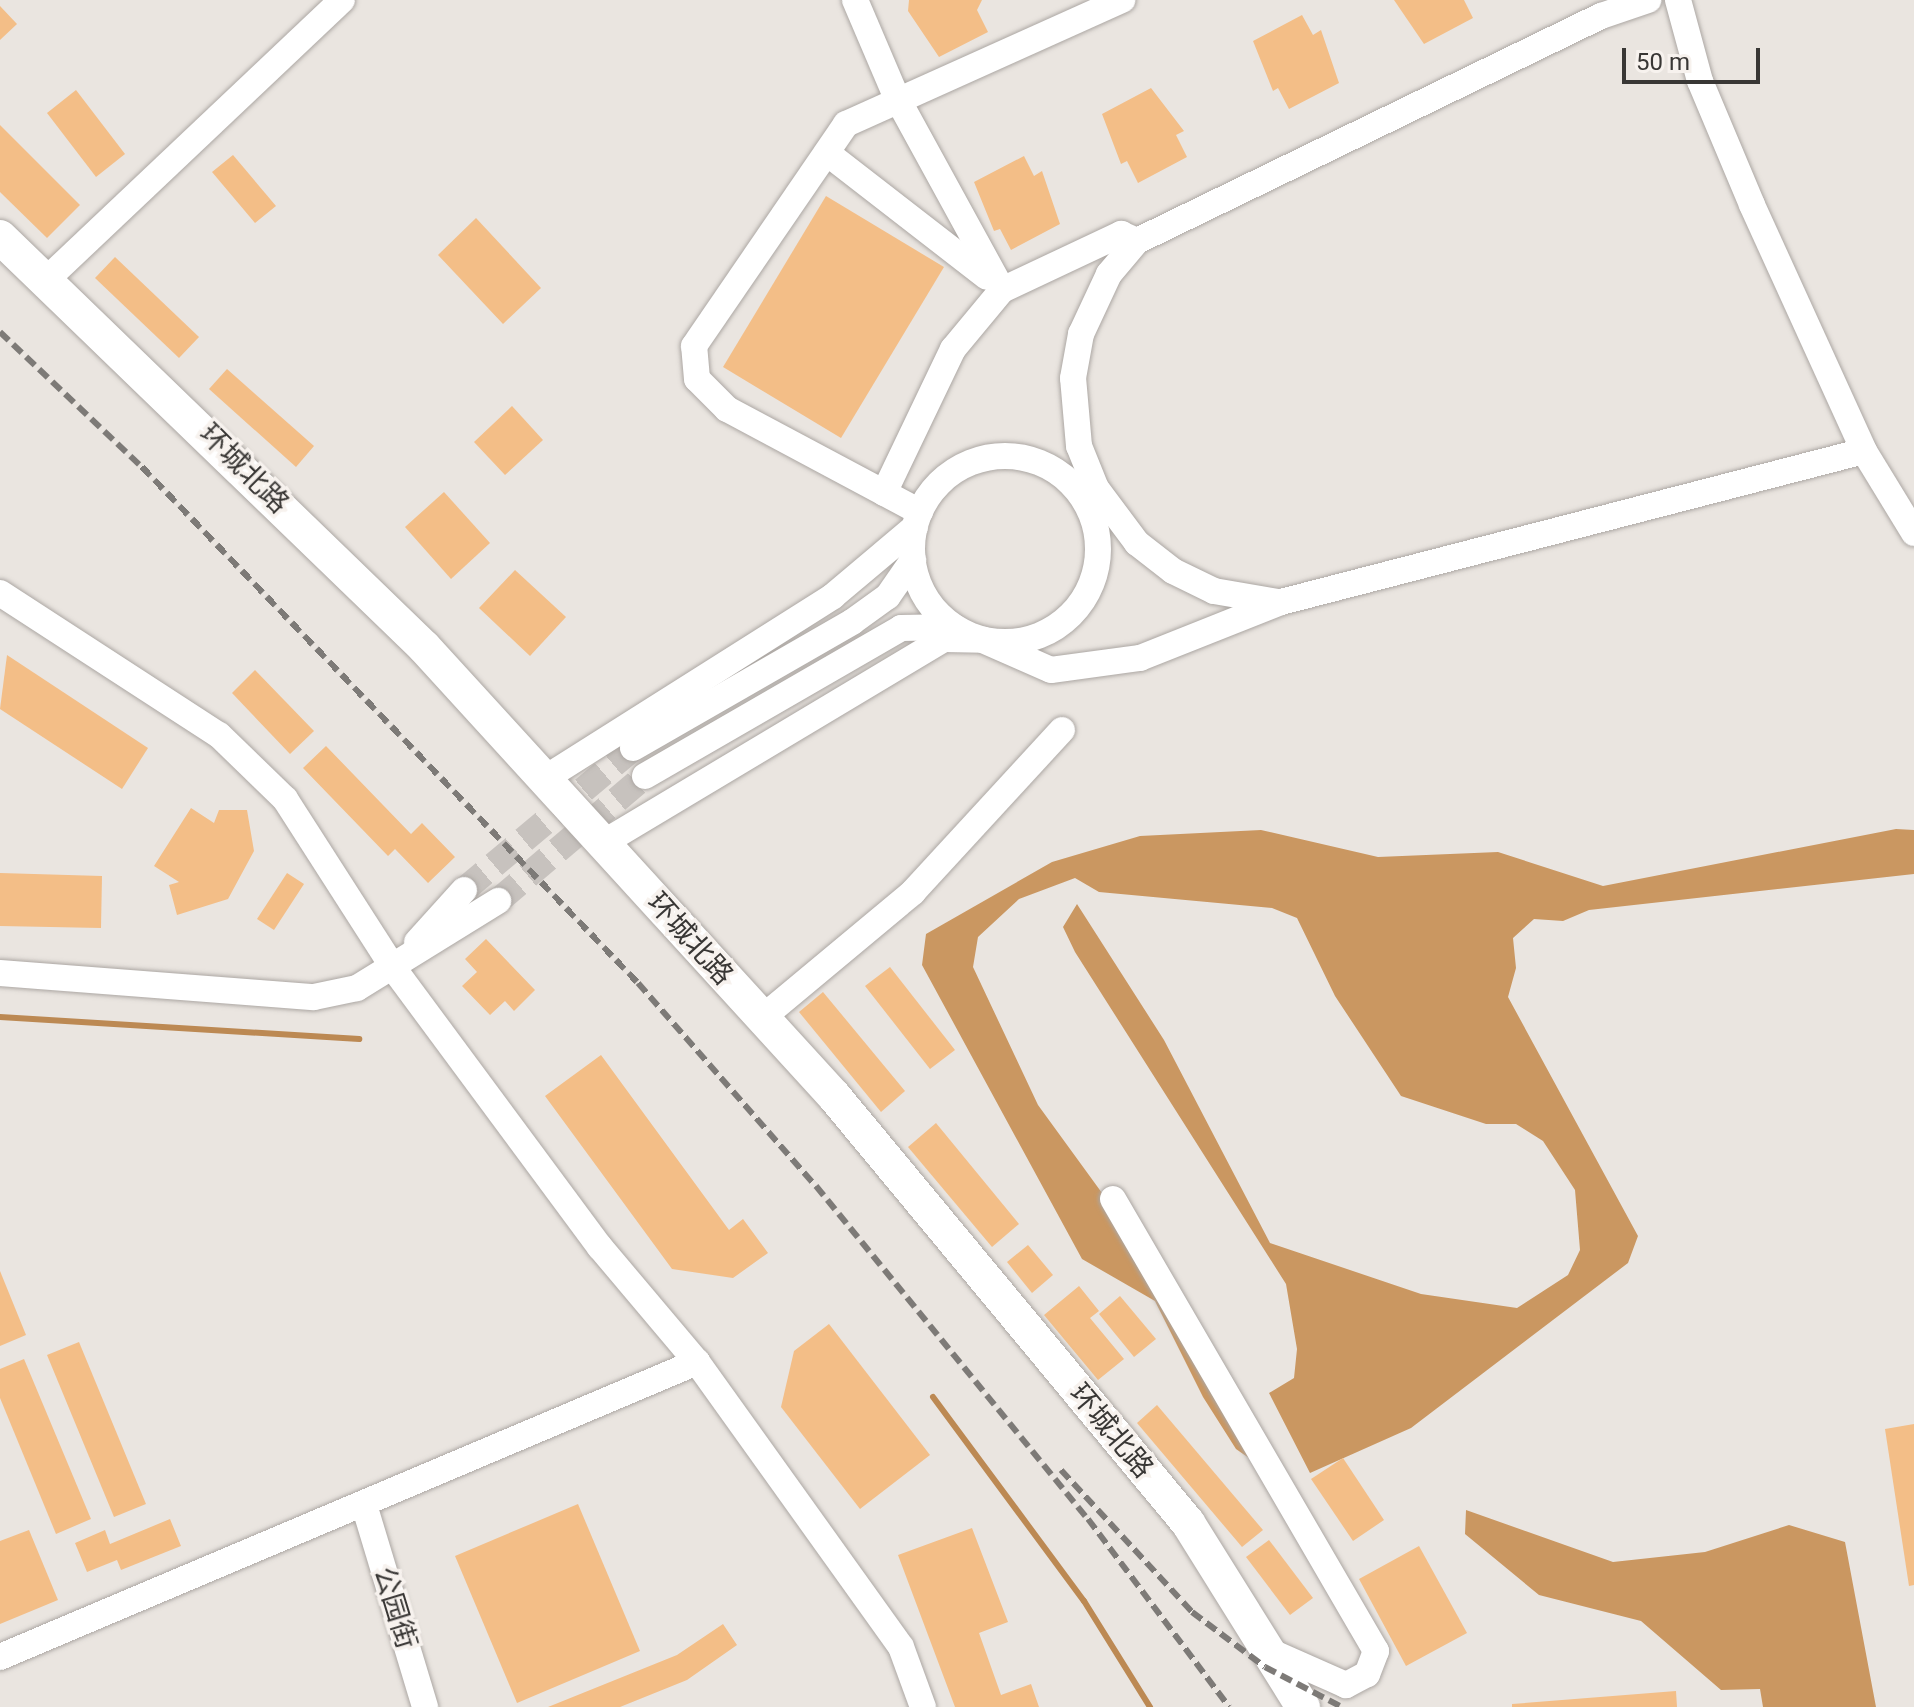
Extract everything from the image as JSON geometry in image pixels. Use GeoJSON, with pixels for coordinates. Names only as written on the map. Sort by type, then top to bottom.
{"type":"FeatureCollection","features":[{"type":"Feature","properties":{"kind":"main road","name":"环城北路"},"geometry":{"type":"LineString","coordinates":[[0,237],[424,647],[762,1018],[1188,1523],[1276,1654],[1303,1707]]}},
{"type":"Feature","properties":{"kind":"street"},"geometry":{"type":"LineString","coordinates":[[46,280],[342,0]]}},
{"type":"Feature","properties":{"kind":"street"},"geometry":{"type":"LineString","coordinates":[[855,0],[896,96],[1002,290]]}},
{"type":"Feature","properties":{"kind":"street"},"geometry":{"type":"LineString","coordinates":[[917,520],[884,493],[727,409],[697,379],[694,346],[846,124],[896,96],[1122,0]]}},
{"type":"Feature","properties":{"kind":"street"},"geometry":{"type":"LineString","coordinates":[[603,843],[907,656],[944,639],[1031,639],[1060,624],[1083,601],[1098,555],[1102,498],[1075,423],[1076,355],[1097,293],[1137,241],[1601,16],[1648,0]]}},
{"type":"Feature","properties":{"kind":"street"},"geometry":{"type":"LineString","coordinates":[[1678,0],[1700,81],[1864,451],[1914,533]]}},
{"type":"Feature","properties":{"kind":"street"},"geometry":{"type":"LineString","coordinates":[[827,153],[1002,290]]}},
{"type":"Feature","properties":{"kind":"street"},"geometry":{"type":"LineString","coordinates":[[884,493],[953,349],[1002,290],[1121,234],[1137,241]]}},
{"type":"Feature","properties":{"kind":"street"},"geometry":{"type":"LineString","coordinates":[[917,520],[913,560],[922,591],[954,627],[1051,670],[1140,658],[1281,602],[1864,451]]}},
{"type":"Feature","properties":{"kind":"street"},"geometry":{"type":"LineString","coordinates":[[544,779],[833,596],[917,520],[937,485],[978,460],[1011,456],[1056,472],[1102,498],[1173,571],[1214,591],[1281,602]]}},
{"type":"Feature","properties":{"kind":"street"},"geometry":{"type":"LineString","coordinates":[[1056,472],[1088,508],[1098,555]]}},
{"type":"Feature","properties":{"kind":"street"},"geometry":{"type":"LineString","coordinates":[[633,748],[852,622],[888,596],[913,560]]}},
{"type":"Feature","properties":{"kind":"street"},"geometry":{"type":"LineString","coordinates":[[0,593],[219,735],[285,799],[394,969],[600,1247],[697,1362],[901,1647],[923,1707]]}},
{"type":"Feature","properties":{"kind":"street"},"geometry":{"type":"LineString","coordinates":[[645,776],[901,628],[954,627]]}},
{"type":"Feature","properties":{"kind":"street"},"geometry":{"type":"LineString","coordinates":[[762,1018],[913,892],[1062,730]]}},
{"type":"Feature","properties":{"kind":"street"},"geometry":{"type":"LineString","coordinates":[[394,969],[464,890]]}},
{"type":"Feature","properties":{"kind":"street"},"geometry":{"type":"LineString","coordinates":[[0,973],[314,997],[357,988],[394,969],[498,901]]}},
{"type":"Feature","properties":{"kind":"street"},"geometry":{"type":"LineString","coordinates":[[1113,1199],[1376,1651],[1367,1674],[1346,1685],[1276,1654]]}},
{"type":"Feature","properties":{"kind":"street"},"geometry":{"type":"LineString","coordinates":[[0,1657],[365,1508],[697,1362]]}},
{"type":"Feature","properties":{"kind":"street","name":"公园街"},"geometry":{"type":"LineString","coordinates":[[365,1508],[425,1707]]}},
{"type":"Feature","properties":{"kind":"shaded area"},"geometry":{"type":"Polygon","coordinates":[[[1896,829],[1914,830],[1914,874],[1589,910],[1563,921],[1534,919],[1513,938],[1516,968],[1508,997],[1638,1236],[1628,1263],[1411,1428],[1310,1473],[1269,1393],[1294,1378],[1297,1349],[1286,1284],[1075,952],[1063,927],[1077,904],[1164,1040],[1270,1243],[1421,1294],[1517,1308],[1568,1275],[1580,1250],[1575,1190],[1543,1141],[1516,1124],[1486,1124],[1401,1096],[1335,996],[1297,918],[1272,908],[1099,892],[1075,878],[1019,899],[978,937],[973,967],[1038,1105],[1110,1204],[1259,1465],[1236,1449],[1203,1397],[1155,1301],[1082,1259],[922,965],[926,934],[1052,862],[1140,836],[1261,830],[1378,857],[1498,852],[1603,886],[1896,829]]]}},
{"type":"Feature","properties":{"kind":"shaded area"},"geometry":{"type":"Polygon","coordinates":[[[1466,1510],[1613,1562],[1705,1552],[1789,1525],[1845,1542],[1876,1707],[1763,1707],[1760,1689],[1721,1690],[1641,1621],[1539,1595],[1465,1534],[1466,1510]]]}},
{"type":"Feature","properties":{"kind":"building"},"geometry":{"type":"Polygon","coordinates":[[[909,0],[982,0],[977,10],[988,32],[939,57],[908,11],[909,0]]]}},
{"type":"Feature","properties":{"kind":"building"},"geometry":{"type":"Polygon","coordinates":[[[1394,0],[1464,0],[1473,18],[1424,44],[1394,0]]]}},
{"type":"Feature","properties":{"kind":"building"},"geometry":{"type":"Polygon","coordinates":[[[0,6],[17,24],[0,40],[0,6]]]}},
{"type":"Feature","properties":{"kind":"building"},"geometry":{"type":"Polygon","coordinates":[[[1302,15],[1313,35],[1321,30],[1339,83],[1289,109],[1278,88],[1273,91],[1253,41],[1302,15]]]}},
{"type":"Feature","properties":{"kind":"building"},"geometry":{"type":"Polygon","coordinates":[[[1151,88],[1184,131],[1176,135],[1187,157],[1138,183],[1127,161],[1121,164],[1102,114],[1151,88]]]}},
{"type":"Feature","properties":{"kind":"building"},"geometry":{"type":"Polygon","coordinates":[[[76,90],[125,154],[96,177],[47,113],[76,90]]]}},
{"type":"Feature","properties":{"kind":"building"},"geometry":{"type":"Polygon","coordinates":[[[0,125],[80,205],[47,238],[0,192],[0,125]]]}},
{"type":"Feature","properties":{"kind":"building"},"geometry":{"type":"Polygon","coordinates":[[[233,155],[276,206],[255,223],[212,172],[233,155]]]}},
{"type":"Feature","properties":{"kind":"building"},"geometry":{"type":"Polygon","coordinates":[[[1024,156],[1034,176],[1042,171],[1060,224],[1011,250],[1000,229],[994,231],[974,182],[1024,156]]]}},
{"type":"Feature","properties":{"kind":"building"},"geometry":{"type":"Polygon","coordinates":[[[826,196],[944,267],[841,438],[723,367],[826,196]]]}},
{"type":"Feature","properties":{"kind":"building"},"geometry":{"type":"Polygon","coordinates":[[[476,218],[541,288],[503,324],[438,255],[476,218]]]}},
{"type":"Feature","properties":{"kind":"building"},"geometry":{"type":"Polygon","coordinates":[[[115,257],[199,337],[179,358],[95,278],[115,257]]]}},
{"type":"Feature","properties":{"kind":"building"},"geometry":{"type":"Polygon","coordinates":[[[227,369],[314,446],[296,467],[209,389],[227,369]]]}},
{"type":"Feature","properties":{"kind":"building"},"geometry":{"type":"Polygon","coordinates":[[[512,406],[543,440],[505,475],[474,442],[512,406]]]}},
{"type":"Feature","properties":{"kind":"building"},"geometry":{"type":"Polygon","coordinates":[[[444,492],[490,543],[451,579],[405,527],[444,492]]]}},
{"type":"Feature","properties":{"kind":"building"},"geometry":{"type":"Polygon","coordinates":[[[515,570],[566,617],[530,656],[479,608],[515,570]]]}},
{"type":"Feature","properties":{"kind":"building"},"geometry":{"type":"Polygon","coordinates":[[[7,655],[148,748],[122,789],[0,709],[7,655]]]}},
{"type":"Feature","properties":{"kind":"building"},"geometry":{"type":"Polygon","coordinates":[[[255,670],[314,731],[290,754],[232,693],[255,670]]]}},
{"type":"Feature","properties":{"kind":"building"},"geometry":{"type":"Polygon","coordinates":[[[326,746],[411,834],[422,823],[455,857],[428,883],[395,849],[388,856],[303,768],[326,746]]]}},
{"type":"Feature","properties":{"kind":"building"},"geometry":{"type":"Polygon","coordinates":[[[191,808],[214,823],[219,810],[247,810],[254,851],[228,899],[177,915],[169,885],[179,882],[154,866],[191,808]]]}},
{"type":"Feature","properties":{"kind":"building"},"geometry":{"type":"Polygon","coordinates":[[[0,873],[102,876],[101,928],[0,926],[0,873]]]}},
{"type":"Feature","properties":{"kind":"building"},"geometry":{"type":"Polygon","coordinates":[[[287,873],[304,884],[274,930],[257,919],[287,873]]]}},
{"type":"Feature","properties":{"kind":"building"},"geometry":{"type":"Polygon","coordinates":[[[486,939],[535,990],[514,1011],[505,1001],[490,1015],[462,986],[477,972],[465,959],[486,939]]]}},
{"type":"Feature","properties":{"kind":"building"},"geometry":{"type":"Polygon","coordinates":[[[890,967],[955,1050],[930,1069],[865,986],[890,967]]]}},
{"type":"Feature","properties":{"kind":"building"},"geometry":{"type":"Polygon","coordinates":[[[823,992],[905,1091],[881,1112],[799,1012],[823,992]]]}},
{"type":"Feature","properties":{"kind":"building"},"geometry":{"type":"Polygon","coordinates":[[[601,1055],[729,1230],[743,1219],[768,1253],[733,1278],[672,1269],[545,1096],[601,1055]]]}},
{"type":"Feature","properties":{"kind":"building"},"geometry":{"type":"Polygon","coordinates":[[[936,1123],[1019,1224],[992,1247],[908,1147],[936,1123]]]}},
{"type":"Feature","properties":{"kind":"building"},"geometry":{"type":"Polygon","coordinates":[[[1028,1245],[1053,1275],[1032,1293],[1007,1262],[1028,1245]]]}},
{"type":"Feature","properties":{"kind":"building"},"geometry":{"type":"Polygon","coordinates":[[[0,1271],[26,1335],[0,1346],[0,1271]]]}},
{"type":"Feature","properties":{"kind":"building"},"geometry":{"type":"Polygon","coordinates":[[[1079,1286],[1099,1311],[1090,1318],[1124,1359],[1098,1380],[1044,1315],[1079,1286]]]}},
{"type":"Feature","properties":{"kind":"building"},"geometry":{"type":"Polygon","coordinates":[[[1120,1296],[1156,1339],[1134,1357],[1099,1314],[1120,1296]]]}},
{"type":"Feature","properties":{"kind":"building"},"geometry":{"type":"Polygon","coordinates":[[[829,1324],[930,1455],[860,1509],[781,1407],[794,1351],[829,1324]]]}},
{"type":"Feature","properties":{"kind":"building"},"geometry":{"type":"Polygon","coordinates":[[[79,1342],[146,1504],[114,1517],[47,1355],[79,1342]]]}},
{"type":"Feature","properties":{"kind":"building"},"geometry":{"type":"Polygon","coordinates":[[[24,1359],[91,1519],[56,1534],[0,1398],[0,1369],[24,1359]]]}},
{"type":"Feature","properties":{"kind":"building"},"geometry":{"type":"Polygon","coordinates":[[[1157,1405],[1263,1530],[1242,1547],[1137,1423],[1157,1405]]]}},
{"type":"Feature","properties":{"kind":"building"},"geometry":{"type":"Polygon","coordinates":[[[1914,1424],[1914,1585],[1909,1586],[1885,1429],[1914,1424]]]}},
{"type":"Feature","properties":{"kind":"building"},"geometry":{"type":"Polygon","coordinates":[[[1343,1458],[1384,1520],[1353,1541],[1311,1479],[1343,1458]]]}},
{"type":"Feature","properties":{"kind":"building"},"geometry":{"type":"Polygon","coordinates":[[[578,1504],[640,1651],[517,1703],[455,1556],[578,1504]]]}},
{"type":"Feature","properties":{"kind":"building"},"geometry":{"type":"Polygon","coordinates":[[[170,1519],[181,1546],[121,1570],[117,1560],[87,1572],[75,1543],[105,1530],[110,1544],[170,1519]]]}},
{"type":"Feature","properties":{"kind":"building"},"geometry":{"type":"Polygon","coordinates":[[[972,1528],[1008,1622],[979,1633],[1001,1695],[1031,1684],[1039,1707],[955,1707],[898,1555],[972,1528]]]}},
{"type":"Feature","properties":{"kind":"building"},"geometry":{"type":"Polygon","coordinates":[[[29,1530],[58,1600],[0,1624],[0,1541],[29,1530]]]}},
{"type":"Feature","properties":{"kind":"building"},"geometry":{"type":"Polygon","coordinates":[[[1269,1540],[1313,1598],[1290,1615],[1246,1557],[1269,1540]]]}},
{"type":"Feature","properties":{"kind":"building"},"geometry":{"type":"Polygon","coordinates":[[[1419,1546],[1467,1633],[1406,1666],[1359,1579],[1419,1546]]]}},
{"type":"Feature","properties":{"kind":"building"},"geometry":{"type":"Polygon","coordinates":[[[723,1624],[737,1645],[687,1680],[620,1707],[548,1707],[677,1655],[723,1624]]]}},
{"type":"Feature","properties":{"kind":"building"},"geometry":{"type":"Polygon","coordinates":[[[1676,1691],[1677,1707],[1512,1707],[1512,1704],[1676,1691]]]}},
{"type":"Feature","properties":{"kind":"waterway"},"geometry":{"type":"LineString","coordinates":[[0,1017],[359,1039]]}},
{"type":"Feature","properties":{"kind":"waterway"},"geometry":{"type":"LineString","coordinates":[[933,1397],[1084,1601],[1150,1707]]}},
{"type":"Feature","properties":{"kind":"tunnel"},"geometry":{"type":"LineString","coordinates":[[464,890],[633,748]]}},
{"type":"Feature","properties":{"kind":"tunnel"},"geometry":{"type":"LineString","coordinates":[[498,901],[645,776]]}},
{"type":"Feature","properties":{"kind":"railway"},"geometry":{"type":"LineString","coordinates":[[0,332],[142,467],[638,983],[816,1186],[1088,1519],[1229,1707]]}},
{"type":"Feature","properties":{"kind":"railway"},"geometry":{"type":"LineString","coordinates":[[1061,1470],[1192,1612],[1265,1667],[1342,1707]]}}]}
